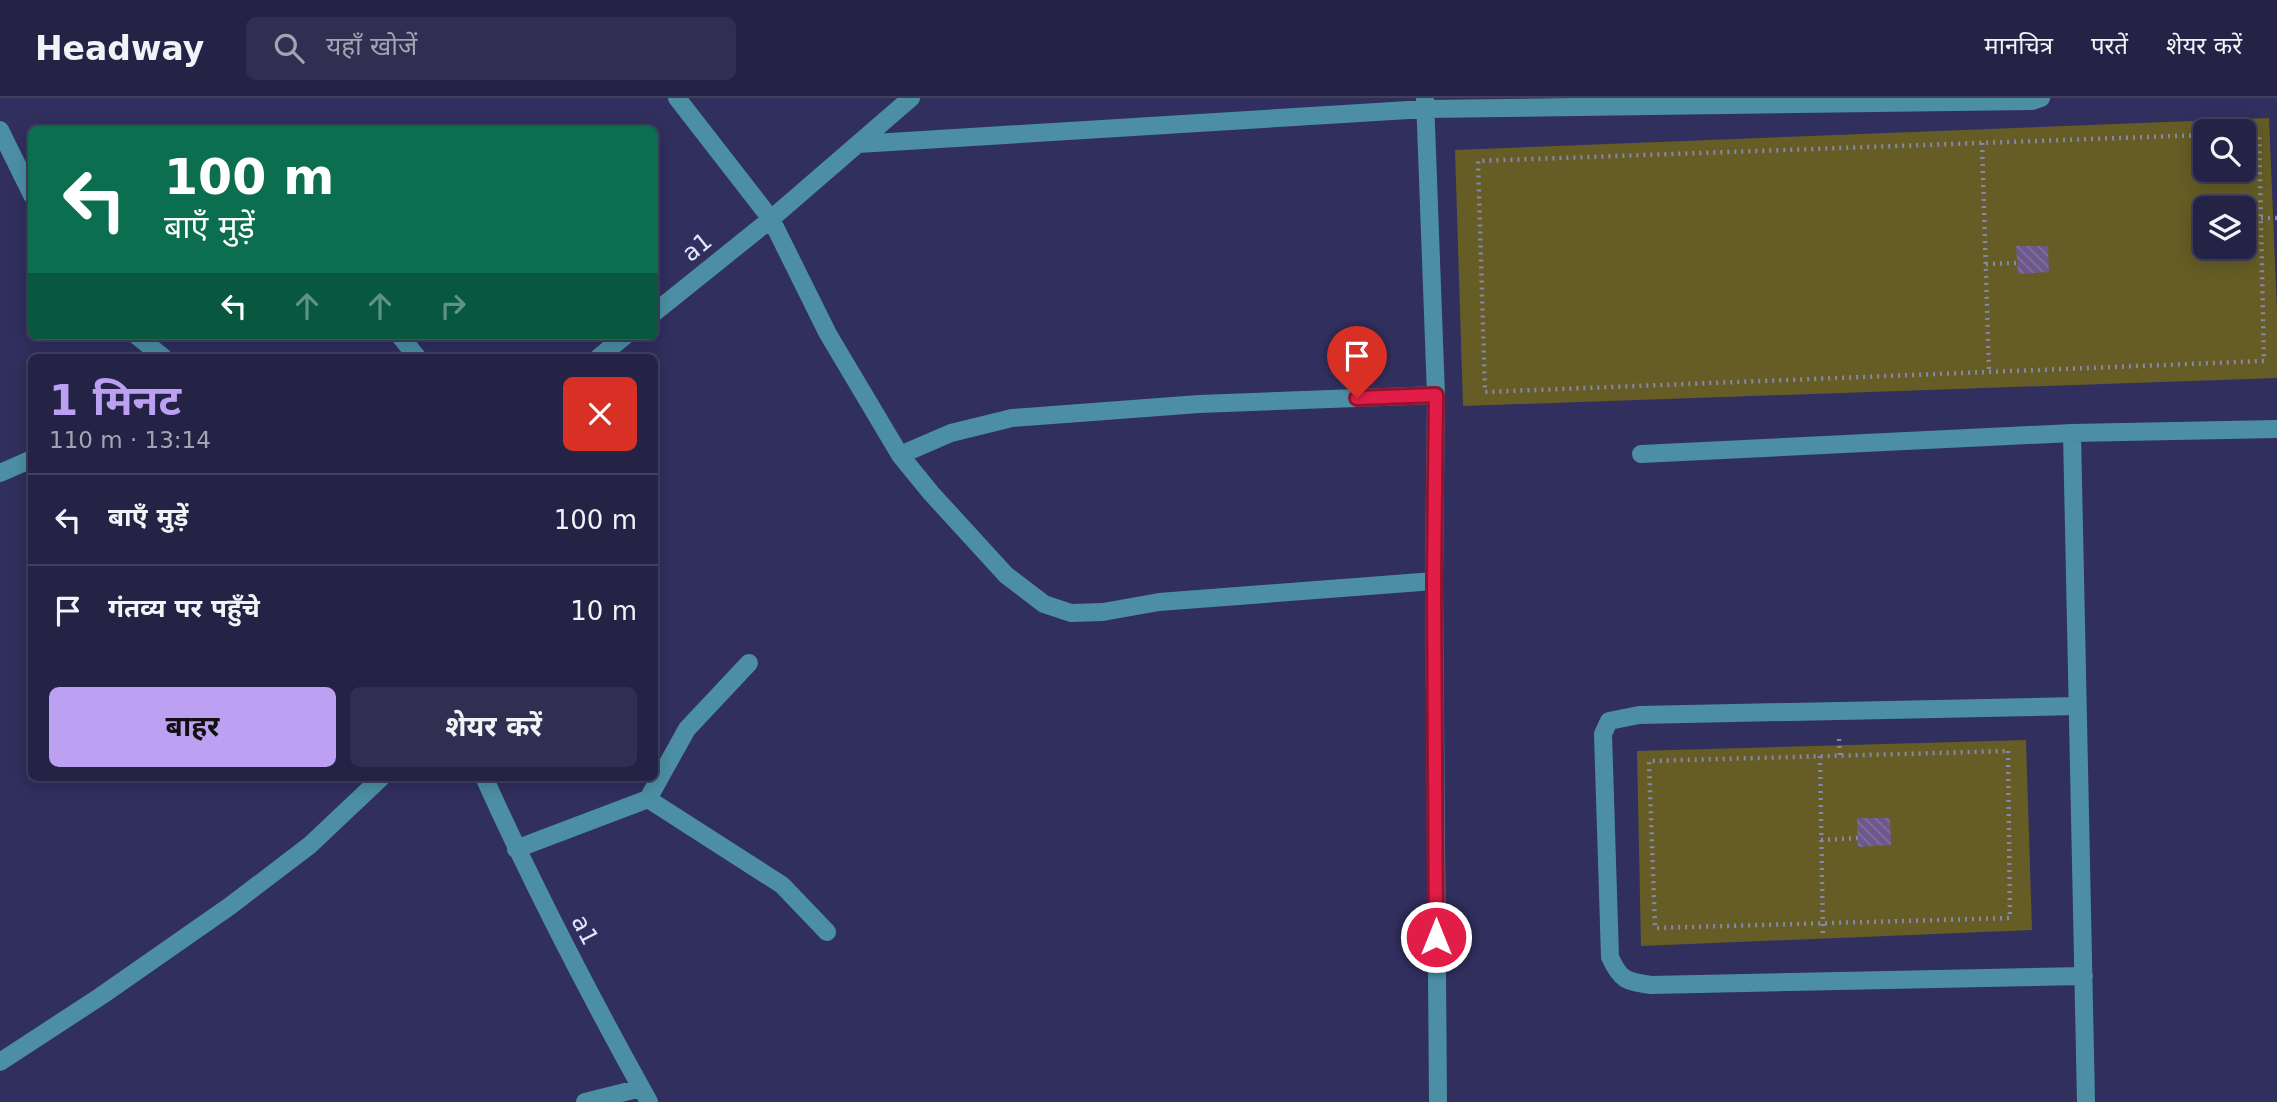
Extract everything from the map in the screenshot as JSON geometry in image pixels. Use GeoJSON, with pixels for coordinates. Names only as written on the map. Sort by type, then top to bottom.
{"type":"FeatureCollection","features":[{"type":"Feature","properties":{"kind":"street"},"geometry":{"type":"LineString","coordinates":[[677,98],[771,219],[828,334],[900,455],[930,493],[1006,575],[1044,604],[1071,613],[1104,612],[1159,601],[1434,581]]}},
{"type":"Feature","properties":{"kind":"street","name":"a1"},"geometry":{"type":"LineString","coordinates":[[658,310],[771,219],[911,98]]}},
{"type":"Feature","properties":{"kind":"street"},"geometry":{"type":"LineString","coordinates":[[858,144],[1425,104],[2032,101],[2041,98]]}},
{"type":"Feature","properties":{"kind":"street"},"geometry":{"type":"LineString","coordinates":[[1425,104],[1436,395],[1434,581],[1438,1102]]}},
{"type":"Feature","properties":{"kind":"street"},"geometry":{"type":"LineString","coordinates":[[0,130],[28,187]]}},
{"type":"Feature","properties":{"kind":"street"},"geometry":{"type":"LineString","coordinates":[[142,340],[159,354]]}},
{"type":"Feature","properties":{"kind":"street"},"geometry":{"type":"LineString","coordinates":[[403,340],[415,354]]}},
{"type":"Feature","properties":{"kind":"street"},"geometry":{"type":"LineString","coordinates":[[603,354],[620,340]]}},
{"type":"Feature","properties":{"kind":"street"},"geometry":{"type":"LineString","coordinates":[[900,455],[951,433],[1012,418],[1199,404],[1436,395]]}},
{"type":"Feature","properties":{"kind":"street"},"geometry":{"type":"LineString","coordinates":[[1641,454],[2072,433],[2277,429]]}},
{"type":"Feature","properties":{"kind":"street"},"geometry":{"type":"LineString","coordinates":[[2072,433],[2086,1102]]}},
{"type":"Feature","properties":{"kind":"street"},"geometry":{"type":"LineString","coordinates":[[0,473],[28,460]]}},
{"type":"Feature","properties":{"kind":"street"},"geometry":{"type":"LineString","coordinates":[[516,849],[648,799],[687,729],[749,663]]}},
{"type":"Feature","properties":{"kind":"street"},"geometry":{"type":"LineString","coordinates":[[2077,706],[1639,715],[1609,721],[1603,734],[1610,957],[1616,972],[1631,983],[1651,985],[2084,976]]}},
{"type":"Feature","properties":{"kind":"street"},"geometry":{"type":"LineString","coordinates":[[0,1062],[101,996],[229,906],[310,845],[378,781]]}},
{"type":"Feature","properties":{"kind":"street","name":"a1"},"geometry":{"type":"LineString","coordinates":[[486,781],[516,849],[645,1095]]}},
{"type":"Feature","properties":{"kind":"street"},"geometry":{"type":"LineString","coordinates":[[648,799],[782,885],[828,932]]}},
{"type":"Feature","properties":{"kind":"street"},"geometry":{"type":"LineString","coordinates":[[585,1102],[645,1095]]}},
{"type":"Feature","properties":{"kind":"path"},"geometry":{"type":"LineString","coordinates":[[2193,135],[1478,161],[1485,392],[2264,361],[2259,134],[2256,134]]}},
{"type":"Feature","properties":{"kind":"path"},"geometry":{"type":"LineString","coordinates":[[1982,143],[1989,372]]}},
{"type":"Feature","properties":{"kind":"path"},"geometry":{"type":"LineString","coordinates":[[2261,218],[2277,218]]}},
{"type":"Feature","properties":{"kind":"path"},"geometry":{"type":"LineString","coordinates":[[1986,264],[2017,263]]}},
{"type":"Feature","properties":{"kind":"path"},"geometry":{"type":"LineString","coordinates":[[2008,751],[2010,918],[1822,924],[1655,928],[1649,761],[2008,751]]}},
{"type":"Feature","properties":{"kind":"path"},"geometry":{"type":"LineString","coordinates":[[1820,756],[1823,938]]}},
{"type":"Feature","properties":{"kind":"path"},"geometry":{"type":"LineString","coordinates":[[1821,840],[1858,838]]}},
{"type":"Feature","properties":{"kind":"shaded area"},"geometry":{"type":"Polygon","coordinates":[[[2269,118],[2277,378],[1463,406],[1455,150],[2193,121],[2193,182],[2256,182],[2256,119],[2244,119],[2269,118]]]}},
{"type":"Feature","properties":{"kind":"shaded area"},"geometry":{"type":"Polygon","coordinates":[[[2026,740],[2032,930],[1641,946],[1637,751],[2026,740]]]}},
{"type":"Feature","properties":{"kind":"building"},"geometry":{"type":"Polygon","coordinates":[[[2016,246],[2048,246],[2049,272],[2018,274],[2016,246]]]}},
{"type":"Feature","properties":{"kind":"building"},"geometry":{"type":"Polygon","coordinates":[[[1857,818],[1890,818],[1891,845],[1858,847],[1857,818]]]}},
{"type":"Feature","properties":{"kind":"route"},"geometry":{"type":"LineString","coordinates":[[1357,398],[1436,395],[1436,937]]}}]}
